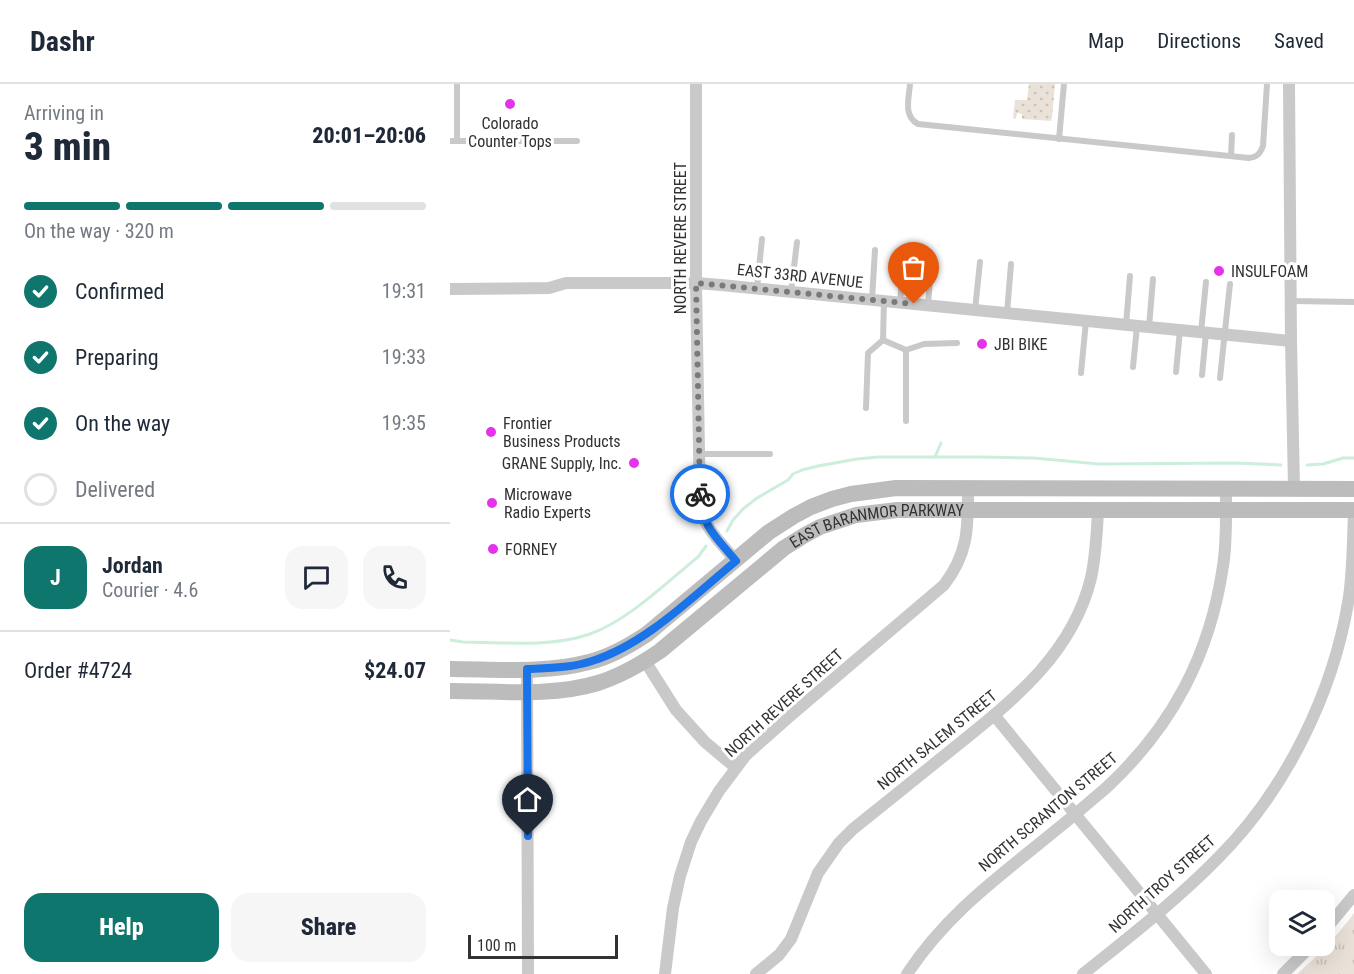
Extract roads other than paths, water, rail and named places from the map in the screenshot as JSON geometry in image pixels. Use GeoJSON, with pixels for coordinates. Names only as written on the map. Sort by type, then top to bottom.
{"type":"FeatureCollection","features":[{"type":"Feature","properties":{"kind":"street","name":"NORTH REVERE STREET"},"geometry":{"type":"LineString","coordinates":[[696,84],[696,283],[700,498],[703,518],[736,561]]}},
{"type":"Feature","properties":{"kind":"street"},"geometry":{"type":"LineString","coordinates":[[1289,84],[1290,341],[1294,489]]}},
{"type":"Feature","properties":{"kind":"street","name":"EAST 33RD AVENUE"},"geometry":{"type":"LineString","coordinates":[[450,289],[549,288],[566,284],[696,283],[1290,341]]}},
{"type":"Feature","properties":{"kind":"street","name":"EAST BARANMOR PARKWAY"},"geometry":{"type":"LineString","coordinates":[[450,669],[557,668],[591,662],[622,649],[655,628],[782,523],[811,507],[851,494],[896,488],[1354,489]]}},
{"type":"Feature","properties":{"kind":"street","name":"NORTH REVERE STREET"},"geometry":{"type":"LineString","coordinates":[[665,974],[673,908],[685,860],[701,820],[719,791],[746,755],[945,585],[953,574],[964,547],[967,530],[968,488]]}},
{"type":"Feature","properties":{"kind":"street","name":"NORTH SCRANTON STREET"},"geometry":{"type":"LineString","coordinates":[[907,974],[930,941],[948,921],[1003,872],[1106,788],[1132,763],[1164,722],[1190,678],[1206,640],[1218,598],[1223,564],[1226,489]]}},
{"type":"Feature","properties":{"kind":"street","name":"EAST BARANMOR PARKWAY"},"geometry":{"type":"LineString","coordinates":[[450,691],[559,690],[598,682],[632,669],[677,638],[784,549],[820,527],[856,515],[897,510],[1354,510]]}},
{"type":"Feature","properties":{"kind":"street","name":"NORTH SALEM STREET"},"geometry":{"type":"LineString","coordinates":[[756,974],[779,955],[791,939],[818,873],[852,829],[994,716],[1049,662],[1074,621],[1085,596],[1098,531],[1098,510]]}},
{"type":"Feature","properties":{"kind":"street","name":"NORTH TROY STREET"},"geometry":{"type":"LineString","coordinates":[[1083,974],[1195,881],[1219,858],[1279,782],[1306,733],[1329,674],[1345,617],[1351,580],[1354,510]]}},
{"type":"Feature","properties":{"kind":"street"},"geometry":{"type":"LineString","coordinates":[[645,661],[676,710],[705,741],[736,768]]}},
{"type":"Feature","properties":{"kind":"street"},"geometry":{"type":"LineString","coordinates":[[527,669],[528,974]]}},
{"type":"Feature","properties":{"kind":"street"},"geometry":{"type":"LineString","coordinates":[[994,716],[1206,974]]}},
{"type":"Feature","properties":{"kind":"street"},"geometry":{"type":"LineString","coordinates":[[1335,918],[1354,896]]}},
{"type":"Feature","properties":{"kind":"street"},"geometry":{"type":"LineString","coordinates":[[1283,974],[1301,956]]}},
{"type":"Feature","properties":{"kind":"lane"},"geometry":{"type":"LineString","coordinates":[[457,84],[454,141],[576,141]]}},
{"type":"Feature","properties":{"kind":"lane"},"geometry":{"type":"LineString","coordinates":[[910,84],[909,114],[914,122],[918,123],[1059,139],[1256,157],[1262,151],[1264,138],[1267,84]]}},
{"type":"Feature","properties":{"kind":"lane"},"geometry":{"type":"LineString","coordinates":[[1059,139],[1064,84]]}},
{"type":"Feature","properties":{"kind":"lane"},"geometry":{"type":"LineString","coordinates":[[1231,156],[1232,135]]}},
{"type":"Feature","properties":{"kind":"lane"},"geometry":{"type":"LineString","coordinates":[[757,288],[762,239]]}},
{"type":"Feature","properties":{"kind":"lane"},"geometry":{"type":"LineString","coordinates":[[791,292],[796,242]]}},
{"type":"Feature","properties":{"kind":"lane"},"geometry":{"type":"LineString","coordinates":[[875,250],[878,301],[884,340]]}},
{"type":"Feature","properties":{"kind":"lane"},"geometry":{"type":"LineString","coordinates":[[900,303],[904,253]]}},
{"type":"Feature","properties":{"kind":"lane"},"geometry":{"type":"LineString","coordinates":[[928,306],[932,256]]}},
{"type":"Feature","properties":{"kind":"lane"},"geometry":{"type":"LineString","coordinates":[[975,310],[980,262]]}},
{"type":"Feature","properties":{"kind":"lane"},"geometry":{"type":"LineString","coordinates":[[1007,313],[1011,264]]}},
{"type":"Feature","properties":{"kind":"lane"},"geometry":{"type":"LineString","coordinates":[[1130,276],[1138,326]]}},
{"type":"Feature","properties":{"kind":"lane"},"geometry":{"type":"LineString","coordinates":[[1132,367],[1138,326],[1153,279]]}},
{"type":"Feature","properties":{"kind":"lane"},"geometry":{"type":"LineString","coordinates":[[1202,375],[1206,282]]}},
{"type":"Feature","properties":{"kind":"lane"},"geometry":{"type":"LineString","coordinates":[[1220,378],[1230,284]]}},
{"type":"Feature","properties":{"kind":"lane"},"geometry":{"type":"LineString","coordinates":[[1290,300],[1354,302]]}},
{"type":"Feature","properties":{"kind":"lane"},"geometry":{"type":"LineString","coordinates":[[1081,373],[1086,321]]}},
{"type":"Feature","properties":{"kind":"lane"},"geometry":{"type":"LineString","coordinates":[[1176,372],[1180,330]]}},
{"type":"Feature","properties":{"kind":"lane"},"geometry":{"type":"LineString","coordinates":[[884,340],[906,350],[924,344],[957,344]]}},
{"type":"Feature","properties":{"kind":"lane"},"geometry":{"type":"LineString","coordinates":[[866,408],[868,353],[884,340]]}},
{"type":"Feature","properties":{"kind":"lane"},"geometry":{"type":"LineString","coordinates":[[906,350],[906,421]]}},
{"type":"Feature","properties":{"kind":"lane"},"geometry":{"type":"LineString","coordinates":[[699,454],[770,454]]}},
{"type":"Feature","properties":{"kind":"waterway"},"geometry":{"type":"LineString","coordinates":[[935,457],[941,443]]}},
{"type":"Feature","properties":{"kind":"waterway"},"geometry":{"type":"LineString","coordinates":[[727,531],[743,509],[788,480],[793,474],[818,466],[857,459],[981,457],[1034,458],[1099,464],[1281,465]]}},
{"type":"Feature","properties":{"kind":"waterway"},"geometry":{"type":"LineString","coordinates":[[1307,465],[1354,458]]}},
{"type":"Feature","properties":{"kind":"waterway"},"geometry":{"type":"LineString","coordinates":[[450,640],[543,643],[590,634],[619,620],[647,600],[698,557],[706,546]]}},
{"type":"Feature","properties":{"kind":"place","name":"Colorado Counter Tops"},"geometry":{"type":"Point","coordinates":[510,104]}},
{"type":"Feature","properties":{"kind":"place","name":"INSULFOAM"},"geometry":{"type":"Point","coordinates":[1219,271]}},
{"type":"Feature","properties":{"kind":"place","name":"JBI BIKE"},"geometry":{"type":"Point","coordinates":[982,344]}},
{"type":"Feature","properties":{"kind":"place","name":"Frontier Business Products"},"geometry":{"type":"Point","coordinates":[491,432]}},
{"type":"Feature","properties":{"kind":"place","name":"GRANE Supply, Inc."},"geometry":{"type":"Point","coordinates":[634,463]}},
{"type":"Feature","properties":{"kind":"place","name":"Microwave Radio Experts"},"geometry":{"type":"Point","coordinates":[492,503]}},
{"type":"Feature","properties":{"kind":"place","name":"FORNEY"},"geometry":{"type":"Point","coordinates":[493,549]}}]}
